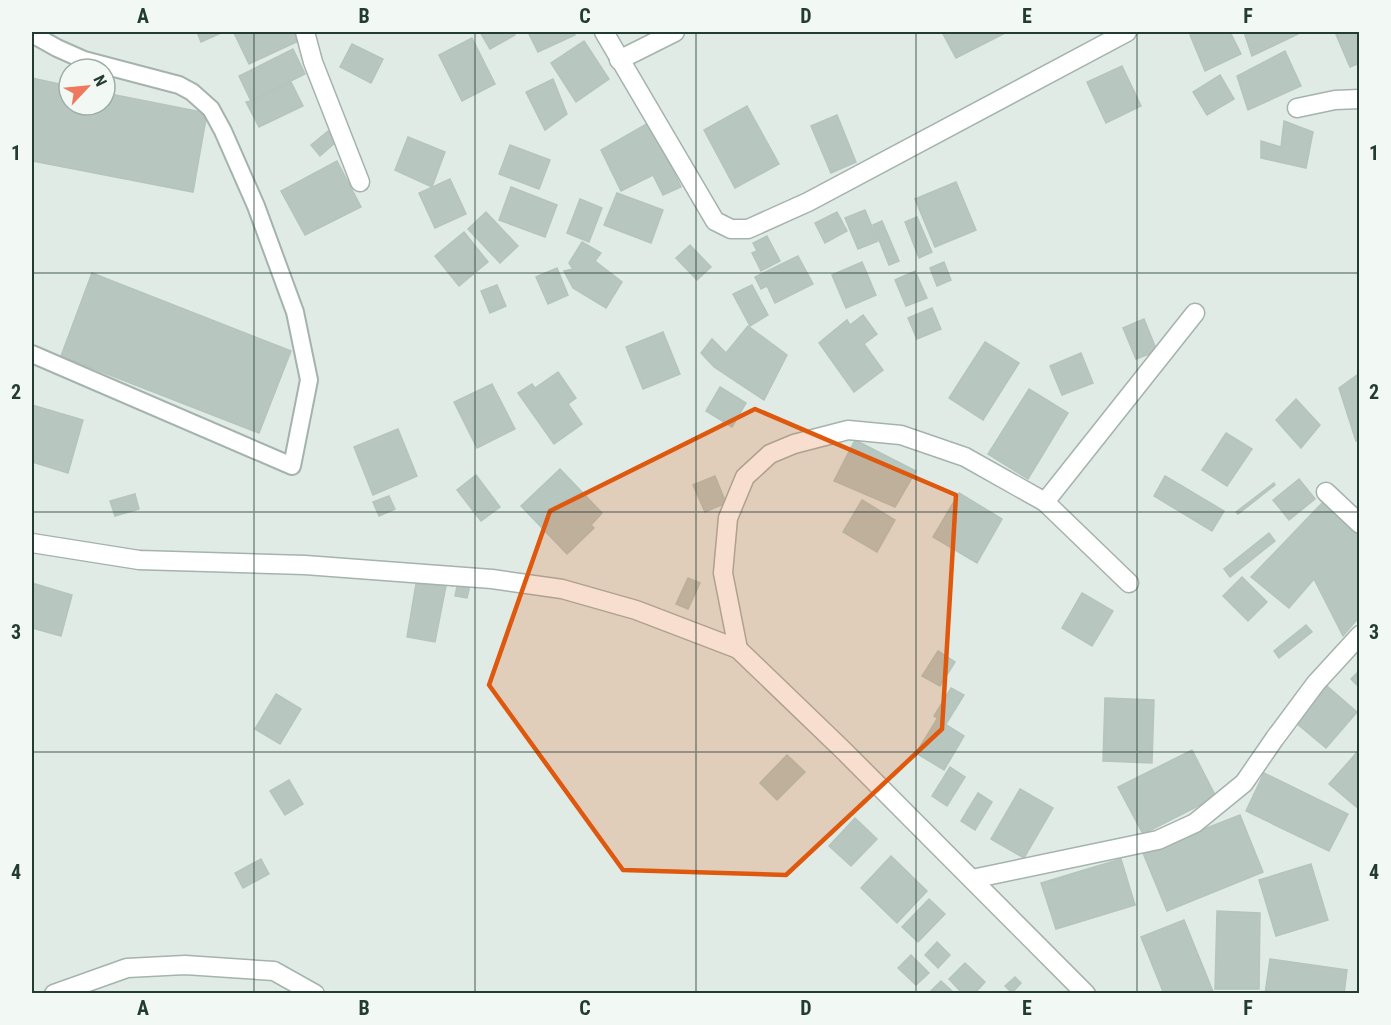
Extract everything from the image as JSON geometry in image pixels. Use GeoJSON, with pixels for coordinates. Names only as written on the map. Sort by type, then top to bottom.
{"type":"FeatureCollection","features":[{"type":"Feature","properties":{"kind":"street"},"geometry":{"type":"LineString","coordinates":[[305,32],[313,62],[360,182]]}},
{"type":"Feature","properties":{"kind":"street"},"geometry":{"type":"LineString","coordinates":[[604,32],[715,221],[731,229],[748,229],[808,202],[1127,32]]}},
{"type":"Feature","properties":{"kind":"street"},"geometry":{"type":"LineString","coordinates":[[619,60],[675,32]]}},
{"type":"Feature","properties":{"kind":"street"},"geometry":{"type":"LineString","coordinates":[[1297,108],[1335,100],[1359,99]]}},
{"type":"Feature","properties":{"kind":"street"},"geometry":{"type":"LineString","coordinates":[[1045,502],[1195,313]]}},
{"type":"Feature","properties":{"kind":"street"},"geometry":{"type":"LineString","coordinates":[[738,649],[723,573],[728,518],[745,477],[770,454],[794,444],[848,429],[901,435],[965,457],[1045,502],[1129,583]]}},
{"type":"Feature","properties":{"kind":"street"},"geometry":{"type":"LineString","coordinates":[[1326,492],[1359,524]]}},
{"type":"Feature","properties":{"kind":"street"},"geometry":{"type":"LineString","coordinates":[[32,543],[139,560],[305,565],[492,579],[562,589],[636,610],[738,649],[843,750],[1086,993]]}},
{"type":"Feature","properties":{"kind":"street"},"geometry":{"type":"LineString","coordinates":[[972,879],[1158,840],[1195,823],[1244,783],[1316,683],[1359,635]]}},
{"type":"Feature","properties":{"kind":"street"},"geometry":{"type":"LineString","coordinates":[[54,993],[127,968],[185,965],[274,971],[315,993]]}},
{"type":"Feature","properties":{"kind":"lane"},"geometry":{"type":"LineString","coordinates":[[32,34],[84,60],[179,85],[192,92],[211,109],[256,206],[295,312],[309,380],[292,466],[32,354]]}},
{"type":"Feature","properties":{"kind":"highlighted area"},"geometry":{"type":"Polygon","coordinates":[[[755,409],[956,495],[942,729],[786,875],[623,870],[489,685],[550,511],[755,409]]]}},
{"type":"Feature","properties":{"kind":"building"},"geometry":{"type":"Polygon","coordinates":[[[197,32],[223,32],[201,42],[197,32]]]}},
{"type":"Feature","properties":{"kind":"building"},"geometry":{"type":"Polygon","coordinates":[[[297,32],[301,40],[249,64],[234,33],[297,32]]]}},
{"type":"Feature","properties":{"kind":"building"},"geometry":{"type":"Polygon","coordinates":[[[480,32],[513,32],[515,35],[490,49],[480,32]]]}},
{"type":"Feature","properties":{"kind":"building"},"geometry":{"type":"Polygon","coordinates":[[[528,32],[573,32],[575,35],[538,52],[528,32]]]}},
{"type":"Feature","properties":{"kind":"building"},"geometry":{"type":"Polygon","coordinates":[[[942,32],[1007,32],[956,58],[942,32]]]}},
{"type":"Feature","properties":{"kind":"building"},"geometry":{"type":"Polygon","coordinates":[[[1197,32],[1230,32],[1241,54],[1205,71],[1190,35],[1197,32]]]}},
{"type":"Feature","properties":{"kind":"building"},"geometry":{"type":"Polygon","coordinates":[[[1244,32],[1299,32],[1300,33],[1252,56],[1244,32]]]}},
{"type":"Feature","properties":{"kind":"building"},"geometry":{"type":"Polygon","coordinates":[[[1335,32],[1360,32],[1360,63],[1350,67],[1335,32]]]}},
{"type":"Feature","properties":{"kind":"building"},"geometry":{"type":"Polygon","coordinates":[[[472,38],[495,84],[462,101],[439,55],[472,38]]]}},
{"type":"Feature","properties":{"kind":"building"},"geometry":{"type":"Polygon","coordinates":[[[584,41],[609,79],[576,102],[551,63],[584,41]]]}},
{"type":"Feature","properties":{"kind":"building"},"geometry":{"type":"Polygon","coordinates":[[[352,44],[383,59],[371,83],[340,67],[352,44]]]}},
{"type":"Feature","properties":{"kind":"building"},"geometry":{"type":"Polygon","coordinates":[[[293,49],[305,74],[251,101],[239,76],[293,49]]]}},
{"type":"Feature","properties":{"kind":"building"},"geometry":{"type":"Polygon","coordinates":[[[1285,51],[1301,86],[1248,110],[1237,76],[1285,51]]]}},
{"type":"Feature","properties":{"kind":"building"},"geometry":{"type":"Polygon","coordinates":[[[1122,66],[1141,106],[1106,123],[1087,82],[1122,66]]]}},
{"type":"Feature","properties":{"kind":"building"},"geometry":{"type":"Polygon","coordinates":[[[1220,75],[1234,99],[1207,115],[1193,92],[1220,75]]]}},
{"type":"Feature","properties":{"kind":"building"},"geometry":{"type":"Polygon","coordinates":[[[32,78],[57,83],[57,117],[117,117],[117,95],[207,113],[193,192],[32,161],[32,78]]]}},
{"type":"Feature","properties":{"kind":"building"},"geometry":{"type":"Polygon","coordinates":[[[553,79],[567,114],[545,130],[526,92],[553,79]]]}},
{"type":"Feature","properties":{"kind":"building"},"geometry":{"type":"Polygon","coordinates":[[[291,82],[303,106],[259,127],[246,102],[291,82]]]}},
{"type":"Feature","properties":{"kind":"building"},"geometry":{"type":"Polygon","coordinates":[[[747,106],[779,164],[735,188],[704,130],[747,106]]]}},
{"type":"Feature","properties":{"kind":"building"},"geometry":{"type":"Polygon","coordinates":[[[837,115],[856,162],[831,173],[811,126],[837,115]]]}},
{"type":"Feature","properties":{"kind":"building"},"geometry":{"type":"Polygon","coordinates":[[[1284,121],[1313,132],[1306,168],[1261,158],[1261,141],[1281,147],[1284,121]]]}},
{"type":"Feature","properties":{"kind":"building"},"geometry":{"type":"Polygon","coordinates":[[[650,122],[681,187],[663,195],[653,175],[621,191],[601,150],[650,122]]]}},
{"type":"Feature","properties":{"kind":"building"},"geometry":{"type":"Polygon","coordinates":[[[328,131],[336,142],[320,156],[311,145],[328,131]]]}},
{"type":"Feature","properties":{"kind":"building"},"geometry":{"type":"Polygon","coordinates":[[[408,137],[445,152],[432,187],[395,170],[408,137]]]}},
{"type":"Feature","properties":{"kind":"building"},"geometry":{"type":"Polygon","coordinates":[[[510,145],[550,160],[539,189],[499,174],[510,145]]]}},
{"type":"Feature","properties":{"kind":"building"},"geometry":{"type":"Polygon","coordinates":[[[337,161],[361,207],[305,235],[281,191],[337,161]]]}},
{"type":"Feature","properties":{"kind":"building"},"geometry":{"type":"Polygon","coordinates":[[[450,179],[466,214],[435,228],[419,193],[450,179]]]}},
{"type":"Feature","properties":{"kind":"building"},"geometry":{"type":"Polygon","coordinates":[[[956,182],[976,230],[935,247],[915,199],[956,182]]]}},
{"type":"Feature","properties":{"kind":"building"},"geometry":{"type":"Polygon","coordinates":[[[511,187],[557,205],[545,237],[499,220],[511,187]]]}},
{"type":"Feature","properties":{"kind":"building"},"geometry":{"type":"Polygon","coordinates":[[[617,193],[663,210],[651,243],[604,225],[617,193]]]}},
{"type":"Feature","properties":{"kind":"building"},"geometry":{"type":"Polygon","coordinates":[[[580,199],[602,208],[589,242],[567,233],[580,199]]]}},
{"type":"Feature","properties":{"kind":"building"},"geometry":{"type":"Polygon","coordinates":[[[865,210],[878,241],[858,249],[845,218],[865,210]]]}},
{"type":"Feature","properties":{"kind":"building"},"geometry":{"type":"Polygon","coordinates":[[[486,212],[518,246],[500,263],[468,229],[486,212]]]}},
{"type":"Feature","properties":{"kind":"building"},"geometry":{"type":"Polygon","coordinates":[[[837,212],[847,231],[825,243],[815,223],[837,212]]]}},
{"type":"Feature","properties":{"kind":"building"},"geometry":{"type":"Polygon","coordinates":[[[917,217],[932,252],[919,258],[905,222],[917,217]]]}},
{"type":"Feature","properties":{"kind":"building"},"geometry":{"type":"Polygon","coordinates":[[[882,221],[899,261],[889,265],[873,225],[882,221]]]}},
{"type":"Feature","properties":{"kind":"building"},"geometry":{"type":"Polygon","coordinates":[[[464,232],[488,262],[459,286],[435,256],[464,232]]]}},
{"type":"Feature","properties":{"kind":"building"},"geometry":{"type":"Polygon","coordinates":[[[767,236],[780,261],[761,271],[752,253],[757,251],[753,243],[767,236]]]}},
{"type":"Feature","properties":{"kind":"building"},"geometry":{"type":"Polygon","coordinates":[[[582,242],[601,253],[595,261],[622,282],[606,308],[573,288],[564,271],[573,269],[569,263],[582,242]]]}},
{"type":"Feature","properties":{"kind":"building"},"geometry":{"type":"Polygon","coordinates":[[[690,245],[711,267],[697,280],[676,258],[690,245]]]}},
{"type":"Feature","properties":{"kind":"building"},"geometry":{"type":"Polygon","coordinates":[[[798,256],[813,284],[775,303],[767,286],[761,289],[755,277],[798,256]]]}},
{"type":"Feature","properties":{"kind":"building"},"geometry":{"type":"Polygon","coordinates":[[[862,262],[876,295],[846,308],[832,275],[862,262]]]}},
{"type":"Feature","properties":{"kind":"building"},"geometry":{"type":"Polygon","coordinates":[[[944,262],[951,280],[937,286],[930,268],[944,262]]]}},
{"type":"Feature","properties":{"kind":"building"},"geometry":{"type":"Polygon","coordinates":[[[557,268],[568,295],[548,304],[536,277],[557,268]]]}},
{"type":"Feature","properties":{"kind":"building"},"geometry":{"type":"Polygon","coordinates":[[[915,271],[927,298],[906,306],[895,280],[915,271]]]}},
{"type":"Feature","properties":{"kind":"building"},"geometry":{"type":"Polygon","coordinates":[[[92,273],[291,351],[259,433],[61,356],[92,273]]]}},
{"type":"Feature","properties":{"kind":"building"},"geometry":{"type":"Polygon","coordinates":[[[497,285],[506,306],[490,313],[481,291],[497,285]]]}},
{"type":"Feature","properties":{"kind":"building"},"geometry":{"type":"Polygon","coordinates":[[[752,285],[768,315],[750,326],[733,294],[752,285]]]}},
{"type":"Feature","properties":{"kind":"building"},"geometry":{"type":"Polygon","coordinates":[[[932,308],[941,329],[917,339],[908,318],[932,308]]]}},
{"type":"Feature","properties":{"kind":"building"},"geometry":{"type":"Polygon","coordinates":[[[863,315],[877,334],[864,344],[883,370],[854,392],[819,343],[847,320],[850,325],[863,315]]]}},
{"type":"Feature","properties":{"kind":"building"},"geometry":{"type":"Polygon","coordinates":[[[1144,319],[1157,351],[1136,359],[1123,328],[1144,319]]]}},
{"type":"Feature","properties":{"kind":"building"},"geometry":{"type":"Polygon","coordinates":[[[748,326],[787,355],[764,400],[714,367],[701,353],[712,339],[726,353],[748,326]]]}},
{"type":"Feature","properties":{"kind":"building"},"geometry":{"type":"Polygon","coordinates":[[[663,332],[680,374],[643,389],[626,347],[663,332]]]}},
{"type":"Feature","properties":{"kind":"building"},"geometry":{"type":"Polygon","coordinates":[[[985,342],[1019,363],[983,420],[949,398],[985,342]]]}},
{"type":"Feature","properties":{"kind":"building"},"geometry":{"type":"Polygon","coordinates":[[[1081,353],[1093,383],[1062,395],[1050,366],[1081,353]]]}},
{"type":"Feature","properties":{"kind":"building"},"geometry":{"type":"Polygon","coordinates":[[[558,372],[576,398],[568,404],[582,424],[554,444],[518,393],[532,384],[535,388],[558,372]]]}},
{"type":"Feature","properties":{"kind":"building"},"geometry":{"type":"Polygon","coordinates":[[[1360,373],[1360,438],[1356,441],[1339,388],[1360,373]]]}},
{"type":"Feature","properties":{"kind":"building"},"geometry":{"type":"Polygon","coordinates":[[[492,384],[515,429],[477,448],[454,402],[492,384]]]}},
{"type":"Feature","properties":{"kind":"building"},"geometry":{"type":"Polygon","coordinates":[[[720,387],[746,403],[732,427],[706,411],[720,387]]]}},
{"type":"Feature","properties":{"kind":"building"},"geometry":{"type":"Polygon","coordinates":[[[1029,389],[1068,413],[1028,479],[988,454],[1029,389]]]}},
{"type":"Feature","properties":{"kind":"building"},"geometry":{"type":"Polygon","coordinates":[[[1296,399],[1320,425],[1301,448],[1276,420],[1296,399]]]}},
{"type":"Feature","properties":{"kind":"building"},"geometry":{"type":"Polygon","coordinates":[[[32,405],[83,420],[68,473],[32,462],[32,405]]]}},
{"type":"Feature","properties":{"kind":"building"},"geometry":{"type":"Polygon","coordinates":[[[398,429],[417,476],[373,495],[354,447],[398,429]]]}},
{"type":"Feature","properties":{"kind":"building"},"geometry":{"type":"Polygon","coordinates":[[[1226,433],[1252,449],[1227,486],[1202,470],[1226,433]]]}},
{"type":"Feature","properties":{"kind":"building"},"geometry":{"type":"Polygon","coordinates":[[[855,440],[916,471],[895,507],[834,481],[855,440]]]}},
{"type":"Feature","properties":{"kind":"building"},"geometry":{"type":"Polygon","coordinates":[[[560,469],[602,513],[591,525],[594,528],[567,554],[521,506],[560,469]]]}},
{"type":"Feature","properties":{"kind":"building"},"geometry":{"type":"Polygon","coordinates":[[[476,475],[500,507],[481,521],[457,490],[476,475]]]}},
{"type":"Feature","properties":{"kind":"building"},"geometry":{"type":"Polygon","coordinates":[[[715,476],[726,503],[705,512],[693,485],[715,476]]]}},
{"type":"Feature","properties":{"kind":"building"},"geometry":{"type":"Polygon","coordinates":[[[1165,476],[1224,511],[1212,531],[1154,496],[1165,476]]]}},
{"type":"Feature","properties":{"kind":"building"},"geometry":{"type":"Polygon","coordinates":[[[1299,479],[1315,499],[1289,520],[1273,500],[1299,479]]]}},
{"type":"Feature","properties":{"kind":"building"},"geometry":{"type":"Polygon","coordinates":[[[1274,483],[1275,485],[1238,514],[1236,512],[1274,483]]]}},
{"type":"Feature","properties":{"kind":"building"},"geometry":{"type":"Polygon","coordinates":[[[959,493],[1002,519],[977,563],[933,537],[959,493]]]}},
{"type":"Feature","properties":{"kind":"building"},"geometry":{"type":"Polygon","coordinates":[[[135,494],[139,509],[115,516],[110,501],[135,494]]]}},
{"type":"Feature","properties":{"kind":"building"},"geometry":{"type":"Polygon","coordinates":[[[389,496],[395,509],[379,516],[373,502],[389,496]]]}},
{"type":"Feature","properties":{"kind":"building"},"geometry":{"type":"Polygon","coordinates":[[[862,500],[895,520],[877,552],[843,532],[862,500]]]}},
{"type":"Feature","properties":{"kind":"building"},"geometry":{"type":"Polygon","coordinates":[[[1323,502],[1360,537],[1360,616],[1343,636],[1314,579],[1289,608],[1251,577],[1323,502]]]}},
{"type":"Feature","properties":{"kind":"building"},"geometry":{"type":"Polygon","coordinates":[[[1269,533],[1275,541],[1230,577],[1224,569],[1269,533]]]}},
{"type":"Feature","properties":{"kind":"building"},"geometry":{"type":"Polygon","coordinates":[[[1242,577],[1267,602],[1248,621],[1223,596],[1242,577]]]}},
{"type":"Feature","properties":{"kind":"building"},"geometry":{"type":"Polygon","coordinates":[[[688,578],[700,583],[688,609],[676,604],[688,578]]]}},
{"type":"Feature","properties":{"kind":"building"},"geometry":{"type":"Polygon","coordinates":[[[458,582],[470,585],[467,598],[455,596],[458,582]]]}},
{"type":"Feature","properties":{"kind":"building"},"geometry":{"type":"Polygon","coordinates":[[[32,583],[72,595],[61,636],[32,628],[32,583]]]}},
{"type":"Feature","properties":{"kind":"building"},"geometry":{"type":"Polygon","coordinates":[[[416,584],[446,586],[435,642],[407,637],[416,584]]]}},
{"type":"Feature","properties":{"kind":"building"},"geometry":{"type":"Polygon","coordinates":[[[1082,593],[1113,611],[1092,646],[1062,628],[1082,593]]]}},
{"type":"Feature","properties":{"kind":"building"},"geometry":{"type":"Polygon","coordinates":[[[1306,625],[1312,632],[1279,658],[1274,651],[1306,625]]]}},
{"type":"Feature","properties":{"kind":"building"},"geometry":{"type":"Polygon","coordinates":[[[938,651],[955,662],[940,686],[922,676],[938,651]]]}},
{"type":"Feature","properties":{"kind":"building"},"geometry":{"type":"Polygon","coordinates":[[[1360,670],[1360,688],[1351,679],[1360,670]]]}},
{"type":"Feature","properties":{"kind":"building"},"geometry":{"type":"Polygon","coordinates":[[[1327,686],[1357,712],[1326,748],[1296,723],[1327,686]]]}},
{"type":"Feature","properties":{"kind":"building"},"geometry":{"type":"Polygon","coordinates":[[[951,688],[964,695],[946,724],[934,716],[951,688]]]}},
{"type":"Feature","properties":{"kind":"building"},"geometry":{"type":"Polygon","coordinates":[[[276,694],[301,709],[280,744],[255,729],[276,694]]]}},
{"type":"Feature","properties":{"kind":"building"},"geometry":{"type":"Polygon","coordinates":[[[1105,698],[1154,700],[1152,763],[1103,761],[1105,698]]]}},
{"type":"Feature","properties":{"kind":"building"},"geometry":{"type":"Polygon","coordinates":[[[937,719],[964,736],[944,770],[916,753],[937,719]]]}},
{"type":"Feature","properties":{"kind":"building"},"geometry":{"type":"Polygon","coordinates":[[[1360,749],[1360,810],[1329,784],[1360,749]]]}},
{"type":"Feature","properties":{"kind":"building"},"geometry":{"type":"Polygon","coordinates":[[[1192,750],[1216,797],[1143,834],[1118,787],[1192,750]]]}},
{"type":"Feature","properties":{"kind":"building"},"geometry":{"type":"Polygon","coordinates":[[[787,755],[805,772],[777,800],[760,783],[787,755]]]}},
{"type":"Feature","properties":{"kind":"building"},"geometry":{"type":"Polygon","coordinates":[[[950,767],[965,777],[947,806],[932,796],[950,767]]]}},
{"type":"Feature","properties":{"kind":"building"},"geometry":{"type":"Polygon","coordinates":[[[1264,773],[1348,814],[1329,851],[1246,811],[1264,773]]]}},
{"type":"Feature","properties":{"kind":"building"},"geometry":{"type":"Polygon","coordinates":[[[289,780],[303,804],[285,815],[270,791],[289,780]]]}},
{"type":"Feature","properties":{"kind":"building"},"geometry":{"type":"Polygon","coordinates":[[[1020,789],[1053,808],[1024,858],[991,839],[1020,789]]]}},
{"type":"Feature","properties":{"kind":"building"},"geometry":{"type":"Polygon","coordinates":[[[978,793],[992,802],[975,830],[961,821],[978,793]]]}},
{"type":"Feature","properties":{"kind":"building"},"geometry":{"type":"Polygon","coordinates":[[[1240,815],[1263,872],[1167,911],[1143,853],[1240,815]]]}},
{"type":"Feature","properties":{"kind":"building"},"geometry":{"type":"Polygon","coordinates":[[[855,818],[877,839],[851,866],[829,846],[855,818]]]}},
{"type":"Feature","properties":{"kind":"building"},"geometry":{"type":"Polygon","coordinates":[[[891,856],[927,891],[897,923],[861,888],[891,856]]]}},
{"type":"Feature","properties":{"kind":"building"},"geometry":{"type":"Polygon","coordinates":[[[261,859],[269,874],[243,888],[235,873],[261,859]]]}},
{"type":"Feature","properties":{"kind":"building"},"geometry":{"type":"Polygon","coordinates":[[[1121,859],[1135,905],[1056,929],[1041,883],[1121,859]]]}},
{"type":"Feature","properties":{"kind":"building"},"geometry":{"type":"Polygon","coordinates":[[[1311,864],[1328,920],[1276,936],[1259,880],[1311,864]]]}},
{"type":"Feature","properties":{"kind":"building"},"geometry":{"type":"Polygon","coordinates":[[[929,899],[945,914],[918,942],[902,927],[929,899]]]}},
{"type":"Feature","properties":{"kind":"building"},"geometry":{"type":"Polygon","coordinates":[[[1217,911],[1260,913],[1259,989],[1215,989],[1217,911]]]}},
{"type":"Feature","properties":{"kind":"building"},"geometry":{"type":"Polygon","coordinates":[[[1184,920],[1214,994],[1164,994],[1141,937],[1184,920]]]}},
{"type":"Feature","properties":{"kind":"building"},"geometry":{"type":"Polygon","coordinates":[[[937,942],[950,955],[938,968],[925,955],[937,942]]]}},
{"type":"Feature","properties":{"kind":"building"},"geometry":{"type":"Polygon","coordinates":[[[911,955],[929,973],[916,985],[898,968],[911,955]]]}},
{"type":"Feature","properties":{"kind":"building"},"geometry":{"type":"Polygon","coordinates":[[[1270,959],[1347,970],[1344,994],[1265,994],[1270,959]]]}},
{"type":"Feature","properties":{"kind":"building"},"geometry":{"type":"Polygon","coordinates":[[[965,963],[985,982],[974,994],[963,994],[949,979],[965,963]]]}},
{"type":"Feature","properties":{"kind":"building"},"geometry":{"type":"Polygon","coordinates":[[[1015,977],[1021,983],[1012,993],[1005,986],[1015,977]]]}},
{"type":"Feature","properties":{"kind":"building"},"geometry":{"type":"Polygon","coordinates":[[[941,981],[952,991],[950,994],[931,994],[930,992],[941,981]]]}}]}
